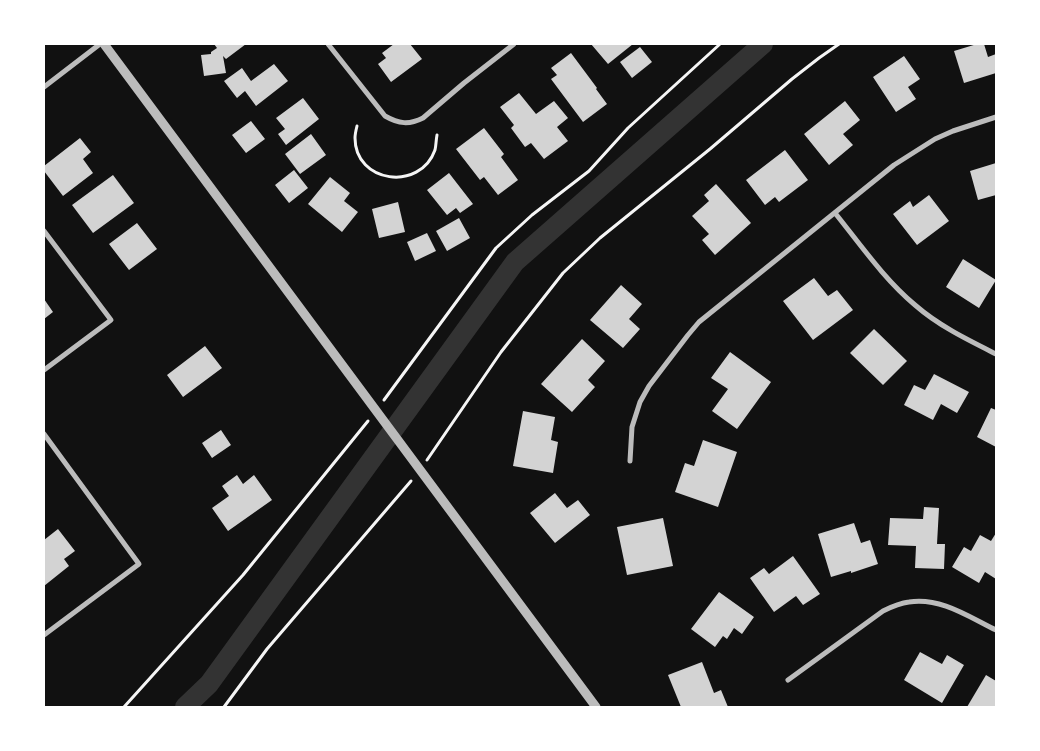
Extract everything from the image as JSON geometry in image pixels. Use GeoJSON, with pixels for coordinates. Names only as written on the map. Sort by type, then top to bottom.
{"type":"FeatureCollection","features":[{"type":"Feature","properties":{"kind":"street"},"geometry":{"type":"LineString","coordinates":[[44,87],[102,44],[596,707]]}},
{"type":"Feature","properties":{"kind":"street"},"geometry":{"type":"LineString","coordinates":[[328,44],[385,116],[401,123],[416,122],[423,118],[514,44]]}},
{"type":"Feature","properties":{"kind":"street"},"geometry":{"type":"LineString","coordinates":[[630,461],[632,428],[640,402],[649,386],[699,322],[894,165],[935,139],[996,117]]}},
{"type":"Feature","properties":{"kind":"street"},"geometry":{"type":"LineString","coordinates":[[834,213],[889,279],[915,305],[955,333],[996,354]]}},
{"type":"Feature","properties":{"kind":"street"},"geometry":{"type":"LineString","coordinates":[[44,231],[111,320],[44,370]]}},
{"type":"Feature","properties":{"kind":"street"},"geometry":{"type":"LineString","coordinates":[[44,434],[139,564],[44,635]]}},
{"type":"Feature","properties":{"kind":"street"},"geometry":{"type":"LineString","coordinates":[[788,680],[883,611],[909,602],[935,603],[949,606],[996,630]]}},
{"type":"Feature","properties":{"kind":"path"},"geometry":{"type":"LineString","coordinates":[[124,707],[243,575],[376,412],[496,248],[532,215],[589,171],[628,128],[720,44]]}},
{"type":"Feature","properties":{"kind":"path"},"geometry":{"type":"LineString","coordinates":[[224,707],[268,649],[420,471],[501,352],[563,273],[600,238],[792,79],[840,44]]}},
{"type":"Feature","properties":{"kind":"path"},"geometry":{"type":"LineString","coordinates":[[357,126],[355,138],[358,152],[365,164],[377,173],[391,178],[405,177],[418,172],[429,162],[435,149],[437,135]]}},
{"type":"Feature","properties":{"kind":"building"},"geometry":{"type":"Polygon","coordinates":[[[214,44],[246,44],[226,59],[223,56],[226,73],[204,76],[201,55],[211,54],[217,48],[214,44]]]}},
{"type":"Feature","properties":{"kind":"building"},"geometry":{"type":"Polygon","coordinates":[[[394,44],[410,44],[422,59],[391,82],[378,64],[386,58],[382,53],[394,44]]]}},
{"type":"Feature","properties":{"kind":"building"},"geometry":{"type":"Polygon","coordinates":[[[591,44],[633,44],[608,64],[591,44]]]}},
{"type":"Feature","properties":{"kind":"building"},"geometry":{"type":"Polygon","coordinates":[[[977,44],[984,44],[988,57],[996,54],[996,73],[964,83],[954,51],[977,44]]]}},
{"type":"Feature","properties":{"kind":"building"},"geometry":{"type":"Polygon","coordinates":[[[640,47],[652,62],[632,78],[620,62],[640,47]]]}},
{"type":"Feature","properties":{"kind":"building"},"geometry":{"type":"Polygon","coordinates":[[[571,53],[607,104],[583,122],[551,79],[557,75],[551,68],[571,53]]]}},
{"type":"Feature","properties":{"kind":"building"},"geometry":{"type":"Polygon","coordinates":[[[904,56],[920,79],[908,87],[916,99],[896,112],[873,77],[904,56]]]}},
{"type":"Feature","properties":{"kind":"building"},"geometry":{"type":"Polygon","coordinates":[[[274,64],[288,81],[256,106],[245,91],[237,98],[224,81],[242,68],[251,81],[274,64]]]}},
{"type":"Feature","properties":{"kind":"building"},"geometry":{"type":"Polygon","coordinates":[[[519,93],[536,114],[554,101],[568,118],[557,127],[568,141],[544,159],[531,143],[525,147],[511,128],[514,125],[500,107],[519,93]]]}},
{"type":"Feature","properties":{"kind":"building"},"geometry":{"type":"Polygon","coordinates":[[[303,98],[319,119],[286,145],[278,134],[285,129],[276,118],[303,98]]]}},
{"type":"Feature","properties":{"kind":"building"},"geometry":{"type":"Polygon","coordinates":[[[845,101],[860,120],[843,134],[853,145],[829,165],[804,134],[845,101]]]}},
{"type":"Feature","properties":{"kind":"building"},"geometry":{"type":"Polygon","coordinates":[[[251,121],[265,139],[246,153],[232,135],[251,121]]]}},
{"type":"Feature","properties":{"kind":"building"},"geometry":{"type":"Polygon","coordinates":[[[484,128],[504,154],[501,157],[518,180],[498,195],[484,177],[480,180],[456,149],[484,128]]]}},
{"type":"Feature","properties":{"kind":"building"},"geometry":{"type":"Polygon","coordinates":[[[311,134],[326,155],[300,174],[285,154],[311,134]]]}},
{"type":"Feature","properties":{"kind":"building"},"geometry":{"type":"Polygon","coordinates":[[[80,138],[91,152],[83,159],[93,173],[63,196],[44,171],[44,166],[80,138]]]}},
{"type":"Feature","properties":{"kind":"building"},"geometry":{"type":"Polygon","coordinates":[[[785,150],[808,180],[779,202],[775,197],[765,205],[746,180],[785,150]]]}},
{"type":"Feature","properties":{"kind":"building"},"geometry":{"type":"Polygon","coordinates":[[[996,163],[996,195],[978,200],[970,171],[996,163]]]}},
{"type":"Feature","properties":{"kind":"building"},"geometry":{"type":"Polygon","coordinates":[[[294,170],[308,188],[289,203],[275,185],[294,170]]]}},
{"type":"Feature","properties":{"kind":"building"},"geometry":{"type":"Polygon","coordinates":[[[449,173],[473,204],[460,213],[456,208],[447,215],[427,190],[449,173]]]}},
{"type":"Feature","properties":{"kind":"building"},"geometry":{"type":"Polygon","coordinates":[[[113,175],[134,203],[93,233],[72,205],[113,175]]]}},
{"type":"Feature","properties":{"kind":"building"},"geometry":{"type":"Polygon","coordinates":[[[330,177],[350,193],[344,201],[358,212],[342,232],[308,204],[330,177]]]}},
{"type":"Feature","properties":{"kind":"building"},"geometry":{"type":"Polygon","coordinates":[[[716,184],[751,223],[715,255],[702,240],[709,234],[692,216],[709,201],[704,195],[716,184]]]}},
{"type":"Feature","properties":{"kind":"building"},"geometry":{"type":"Polygon","coordinates":[[[929,195],[949,221],[917,245],[893,214],[910,201],[913,207],[929,195]]]}},
{"type":"Feature","properties":{"kind":"building"},"geometry":{"type":"Polygon","coordinates":[[[398,202],[405,232],[379,238],[372,209],[398,202]]]}},
{"type":"Feature","properties":{"kind":"building"},"geometry":{"type":"Polygon","coordinates":[[[459,218],[470,238],[447,251],[436,231],[459,218]]]}},
{"type":"Feature","properties":{"kind":"building"},"geometry":{"type":"Polygon","coordinates":[[[137,223],[157,249],[129,270],[109,244],[137,223]]]}},
{"type":"Feature","properties":{"kind":"building"},"geometry":{"type":"Polygon","coordinates":[[[427,233],[436,251],[415,261],[407,242],[427,233]]]}},
{"type":"Feature","properties":{"kind":"building"},"geometry":{"type":"Polygon","coordinates":[[[963,259],[996,280],[979,308],[946,287],[963,259]]]}},
{"type":"Feature","properties":{"kind":"building"},"geometry":{"type":"Polygon","coordinates":[[[814,278],[828,296],[837,290],[853,310],[813,340],[783,301],[814,278]]]}},
{"type":"Feature","properties":{"kind":"building"},"geometry":{"type":"Polygon","coordinates":[[[621,285],[642,304],[629,319],[640,329],[623,348],[590,320],[621,285]]]}},
{"type":"Feature","properties":{"kind":"building"},"geometry":{"type":"Polygon","coordinates":[[[44,299],[53,312],[44,319],[44,299]]]}},
{"type":"Feature","properties":{"kind":"building"},"geometry":{"type":"Polygon","coordinates":[[[874,329],[907,361],[883,385],[850,353],[874,329]]]}},
{"type":"Feature","properties":{"kind":"building"},"geometry":{"type":"Polygon","coordinates":[[[582,339],[605,361],[588,380],[595,387],[572,412],[541,384],[582,339]]]}},
{"type":"Feature","properties":{"kind":"building"},"geometry":{"type":"Polygon","coordinates":[[[205,346],[222,368],[183,397],[167,375],[205,346]]]}},
{"type":"Feature","properties":{"kind":"building"},"geometry":{"type":"Polygon","coordinates":[[[730,352],[771,382],[737,429],[712,411],[728,389],[711,378],[730,352]]]}},
{"type":"Feature","properties":{"kind":"building"},"geometry":{"type":"Polygon","coordinates":[[[934,374],[969,392],[957,413],[941,404],[933,420],[904,405],[914,385],[925,390],[934,374]]]}},
{"type":"Feature","properties":{"kind":"building"},"geometry":{"type":"Polygon","coordinates":[[[991,408],[996,410],[996,447],[977,437],[991,408]]]}},
{"type":"Feature","properties":{"kind":"building"},"geometry":{"type":"Polygon","coordinates":[[[523,411],[555,417],[551,440],[558,442],[553,473],[513,466],[523,411]]]}},
{"type":"Feature","properties":{"kind":"building"},"geometry":{"type":"Polygon","coordinates":[[[221,430],[231,445],[212,458],[202,443],[221,430]]]}},
{"type":"Feature","properties":{"kind":"building"},"geometry":{"type":"Polygon","coordinates":[[[703,440],[737,452],[718,507],[675,492],[685,463],[694,466],[703,440]]]}},
{"type":"Feature","properties":{"kind":"building"},"geometry":{"type":"Polygon","coordinates":[[[237,475],[243,484],[254,475],[272,500],[228,531],[212,508],[229,496],[222,486],[237,475]]]}},
{"type":"Feature","properties":{"kind":"building"},"geometry":{"type":"Polygon","coordinates":[[[555,493],[567,508],[578,500],[590,515],[555,543],[530,513],[555,493]]]}},
{"type":"Feature","properties":{"kind":"building"},"geometry":{"type":"Polygon","coordinates":[[[924,507],[939,508],[937,544],[945,544],[944,569],[915,568],[916,546],[888,545],[890,518],[923,519],[924,507]]]}},
{"type":"Feature","properties":{"kind":"building"},"geometry":{"type":"Polygon","coordinates":[[[663,518],[673,566],[627,575],[617,527],[663,518]]]}},
{"type":"Feature","properties":{"kind":"building"},"geometry":{"type":"Polygon","coordinates":[[[854,523],[861,543],[870,540],[878,564],[831,577],[818,534],[854,523]]]}},
{"type":"Feature","properties":{"kind":"building"},"geometry":{"type":"Polygon","coordinates":[[[58,529],[75,551],[64,559],[69,566],[44,586],[44,540],[58,529]]]}},
{"type":"Feature","properties":{"kind":"building"},"geometry":{"type":"Polygon","coordinates":[[[996,533],[996,579],[985,572],[979,583],[952,567],[964,547],[971,551],[980,535],[991,541],[996,533]]]}},
{"type":"Feature","properties":{"kind":"building"},"geometry":{"type":"Polygon","coordinates":[[[793,556],[820,594],[803,605],[796,596],[774,612],[750,578],[764,568],[769,574],[793,556]]]}},
{"type":"Feature","properties":{"kind":"building"},"geometry":{"type":"Polygon","coordinates":[[[719,592],[754,617],[742,634],[734,628],[727,639],[723,636],[715,647],[691,629],[719,592]]]}},
{"type":"Feature","properties":{"kind":"building"},"geometry":{"type":"Polygon","coordinates":[[[920,652],[942,664],[947,655],[964,665],[942,703],[904,680],[920,652]]]}},
{"type":"Feature","properties":{"kind":"building"},"geometry":{"type":"Polygon","coordinates":[[[702,662],[714,693],[721,690],[728,707],[681,707],[668,675],[702,662]]]}},
{"type":"Feature","properties":{"kind":"building"},"geometry":{"type":"Polygon","coordinates":[[[986,675],[996,681],[996,707],[967,707],[986,675]]]}},
{"type":"Feature","properties":{"kind":"waterway"},"geometry":{"type":"LineString","coordinates":[[185,707],[209,684],[515,262],[763,44]]}}]}
